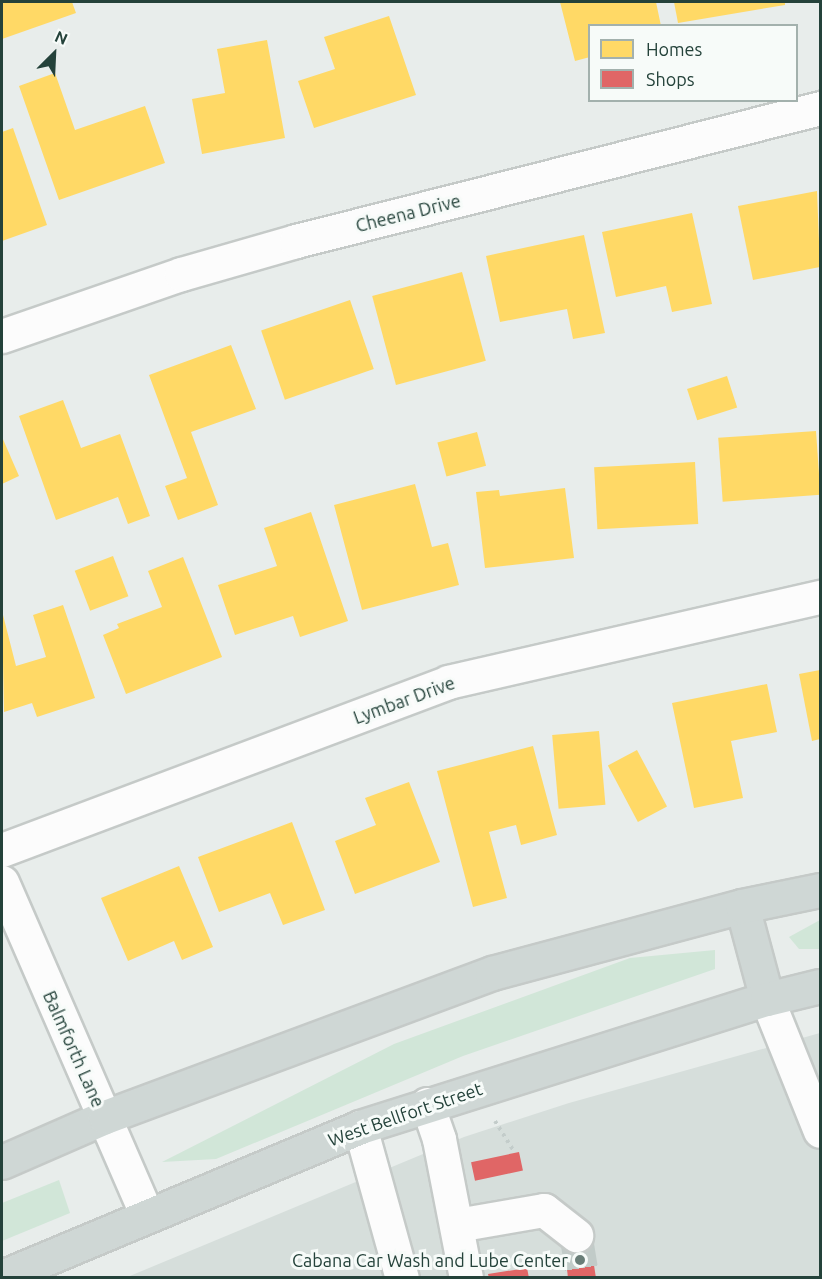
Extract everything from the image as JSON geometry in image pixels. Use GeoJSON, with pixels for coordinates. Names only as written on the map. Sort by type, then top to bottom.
{"type":"FeatureCollection","features":[{"type":"Feature","properties":{"kind":"main road"},"geometry":{"type":"LineString","coordinates":[[2,1162],[105,1117],[492,973],[742,906],[820,890]]}},
{"type":"Feature","properties":{"kind":"main road"},"geometry":{"type":"LineString","coordinates":[[742,906],[767,999]]}},
{"type":"Feature","properties":{"kind":"main road","name":"West Bellfort Street"},"geometry":{"type":"LineString","coordinates":[[2,1277],[360,1127],[427,1104],[767,999],[820,987]]}},
{"type":"Feature","properties":{"kind":"street","name":"Cheena Drive"},"geometry":{"type":"LineString","coordinates":[[2,336],[181,274],[296,241],[820,108]]}},
{"type":"Feature","properties":{"kind":"street","name":"Lymbar Drive"},"geometry":{"type":"LineString","coordinates":[[2,850],[448,682],[820,597]]}},
{"type":"Feature","properties":{"kind":"street","name":"Balmforth Lane"},"geometry":{"type":"LineString","coordinates":[[2,882],[147,1215]]}},
{"type":"Feature","properties":{"kind":"street"},"geometry":{"type":"LineString","coordinates":[[767,999],[818,1113]]}},
{"type":"Feature","properties":{"kind":"street"},"geometry":{"type":"LineString","coordinates":[[427,1104],[457,1225],[466,1278]]}},
{"type":"Feature","properties":{"kind":"street"},"geometry":{"type":"LineString","coordinates":[[360,1127],[402,1278]]}},
{"type":"Feature","properties":{"kind":"street"},"geometry":{"type":"LineString","coordinates":[[457,1225],[544,1210],[576,1235]]}},
{"type":"Feature","properties":{"kind":"path"},"geometry":{"type":"LineString","coordinates":[[495,1121],[514,1152]]}},
{"type":"Feature","properties":{"kind":"shaded area"},"geometry":{"type":"Polygon","coordinates":[[[820,1033],[820,1277],[125,1278],[464,1137],[569,1103],[820,1033]]]}},
{"type":"Feature","properties":{"kind":"green space"},"geometry":{"type":"Polygon","coordinates":[[[820,920],[820,949],[799,949],[789,937],[820,920]]]}},
{"type":"Feature","properties":{"kind":"green space"},"geometry":{"type":"Polygon","coordinates":[[[715,950],[715,969],[463,1056],[216,1159],[162,1162],[394,1044],[630,958],[715,950]]]}},
{"type":"Feature","properties":{"kind":"green space"},"geometry":{"type":"Polygon","coordinates":[[[59,1180],[70,1213],[2,1241],[2,1203],[59,1180]]]}},
{"type":"Feature","properties":{"kind":"building: Homes"},"geometry":{"type":"Polygon","coordinates":[[[2,2],[72,2],[76,13],[2,39],[2,2]]]}},
{"type":"Feature","properties":{"kind":"building: Homes"},"geometry":{"type":"Polygon","coordinates":[[[560,2],[656,2],[661,24],[588,24],[588,58],[575,61],[560,2]]]}},
{"type":"Feature","properties":{"kind":"building: Homes"},"geometry":{"type":"Polygon","coordinates":[[[674,2],[785,2],[785,5],[678,23],[674,2]]]}},
{"type":"Feature","properties":{"kind":"building: Homes"},"geometry":{"type":"Polygon","coordinates":[[[389,16],[416,95],[314,128],[298,81],[335,69],[324,37],[389,16]]]}},
{"type":"Feature","properties":{"kind":"building: Homes"},"geometry":{"type":"Polygon","coordinates":[[[267,40],[285,138],[202,154],[192,99],[225,93],[217,49],[267,40]]]}},
{"type":"Feature","properties":{"kind":"building: Homes"},"geometry":{"type":"Polygon","coordinates":[[[55,73],[75,130],[145,106],[165,163],[59,200],[19,86],[55,73]]]}},
{"type":"Feature","properties":{"kind":"building: Homes"},"geometry":{"type":"Polygon","coordinates":[[[13,128],[47,225],[2,241],[2,132],[13,128]]]}},
{"type":"Feature","properties":{"kind":"building: Homes"},"geometry":{"type":"Polygon","coordinates":[[[817,191],[820,267],[753,280],[738,206],[817,191]]]}},
{"type":"Feature","properties":{"kind":"building: Homes"},"geometry":{"type":"Polygon","coordinates":[[[692,213],[712,304],[672,312],[666,286],[616,297],[602,232],[692,213]]]}},
{"type":"Feature","properties":{"kind":"building: Homes"},"geometry":{"type":"Polygon","coordinates":[[[584,235],[605,333],[573,339],[567,309],[500,322],[486,256],[584,235]]]}},
{"type":"Feature","properties":{"kind":"building: Homes"},"geometry":{"type":"Polygon","coordinates":[[[462,272],[486,361],[396,385],[372,296],[462,272]]]}},
{"type":"Feature","properties":{"kind":"building: Homes"},"geometry":{"type":"Polygon","coordinates":[[[350,300],[374,369],[285,400],[261,331],[350,300]]]}},
{"type":"Feature","properties":{"kind":"building: Homes"},"geometry":{"type":"Polygon","coordinates":[[[231,345],[256,409],[191,432],[218,505],[178,520],[165,486],[187,478],[149,375],[231,345]]]}},
{"type":"Feature","properties":{"kind":"building: Homes"},"geometry":{"type":"Polygon","coordinates":[[[727,376],[737,407],[697,420],[687,389],[727,376]]]}},
{"type":"Feature","properties":{"kind":"building: Homes"},"geometry":{"type":"Polygon","coordinates":[[[63,400],[81,448],[120,434],[150,516],[128,524],[118,497],[56,520],[19,416],[63,400]]]}},
{"type":"Feature","properties":{"kind":"building: Homes"},"geometry":{"type":"Polygon","coordinates":[[[816,431],[820,495],[723,502],[718,438],[816,431]]]}},
{"type":"Feature","properties":{"kind":"building: Homes"},"geometry":{"type":"Polygon","coordinates":[[[477,432],[486,466],[446,476],[437,443],[477,432]]]}},
{"type":"Feature","properties":{"kind":"building: Homes"},"geometry":{"type":"Polygon","coordinates":[[[2,437],[19,476],[2,484],[2,437]]]}},
{"type":"Feature","properties":{"kind":"building: Homes"},"geometry":{"type":"Polygon","coordinates":[[[695,462],[698,524],[597,529],[594,467],[695,462]]]}},
{"type":"Feature","properties":{"kind":"building: Homes"},"geometry":{"type":"Polygon","coordinates":[[[415,484],[432,547],[448,543],[459,585],[362,610],[334,505],[415,484]]]}},
{"type":"Feature","properties":{"kind":"building: Homes"},"geometry":{"type":"Polygon","coordinates":[[[565,488],[574,558],[485,568],[476,492],[499,490],[500,496],[565,488]]]}},
{"type":"Feature","properties":{"kind":"building: Homes"},"geometry":{"type":"Polygon","coordinates":[[[311,512],[348,621],[300,637],[293,616],[235,635],[218,585],[277,566],[264,528],[311,512]]]}},
{"type":"Feature","properties":{"kind":"building: Homes"},"geometry":{"type":"Polygon","coordinates":[[[113,556],[128,596],[90,611],[75,571],[113,556]]]}},
{"type":"Feature","properties":{"kind":"building: Homes"},"geometry":{"type":"Polygon","coordinates":[[[183,557],[222,657],[126,694],[103,635],[119,628],[117,624],[162,607],[148,571],[183,557]]]}},
{"type":"Feature","properties":{"kind":"building: Homes"},"geometry":{"type":"Polygon","coordinates":[[[63,605],[95,698],[37,717],[32,703],[4,712],[2,611],[16,666],[46,657],[33,615],[63,605]]]}},
{"type":"Feature","properties":{"kind":"building: Homes"},"geometry":{"type":"Polygon","coordinates":[[[820,670],[820,739],[812,741],[799,674],[820,670]]]}},
{"type":"Feature","properties":{"kind":"building: Homes"},"geometry":{"type":"Polygon","coordinates":[[[767,684],[777,732],[731,741],[743,798],[694,808],[672,703],[767,684]]]}},
{"type":"Feature","properties":{"kind":"building: Homes"},"geometry":{"type":"Polygon","coordinates":[[[599,731],[605,805],[559,809],[552,735],[599,731]]]}},
{"type":"Feature","properties":{"kind":"building: Homes"},"geometry":{"type":"Polygon","coordinates":[[[533,746],[557,835],[521,845],[516,825],[489,832],[507,898],[473,907],[437,771],[533,746]]]}},
{"type":"Feature","properties":{"kind":"building: Homes"},"geometry":{"type":"Polygon","coordinates":[[[637,750],[667,807],[638,822],[608,765],[637,750]]]}},
{"type":"Feature","properties":{"kind":"building: Homes"},"geometry":{"type":"Polygon","coordinates":[[[409,782],[440,862],[355,894],[335,841],[376,825],[365,798],[409,782]]]}},
{"type":"Feature","properties":{"kind":"building: Homes"},"geometry":{"type":"Polygon","coordinates":[[[292,822],[325,910],[283,925],[270,893],[219,912],[198,857],[292,822]]]}},
{"type":"Feature","properties":{"kind":"building: Homes"},"geometry":{"type":"Polygon","coordinates":[[[179,866],[213,947],[182,960],[174,941],[128,961],[101,898],[179,866]]]}},
{"type":"Feature","properties":{"kind":"building: Shops"},"geometry":{"type":"Polygon","coordinates":[[[519,1152],[523,1171],[475,1181],[471,1162],[519,1152]]]}},
{"type":"Feature","properties":{"kind":"building: Shops","name":"Cabana Car Wash and Lube Center"},"geometry":{"type":"Polygon","coordinates":[[[590,1240],[596,1278],[568,1278],[564,1243],[590,1240]]]}},
{"type":"Feature","properties":{"kind":"building: Shops","name":"Cabana Car Wash and Lube Center"},"geometry":{"type":"Polygon","coordinates":[[[527,1268],[529,1278],[489,1278],[488,1274],[527,1268]]]}},
{"type":"Feature","properties":{"kind":"tunnel"},"geometry":{"type":"LineString","coordinates":[[576,1235],[583,1278]]}},
{"type":"Feature","properties":{"kind":"place","name":"Cabana Car Wash and Lube Center"},"geometry":{"type":"Point","coordinates":[580,1260]}}]}
